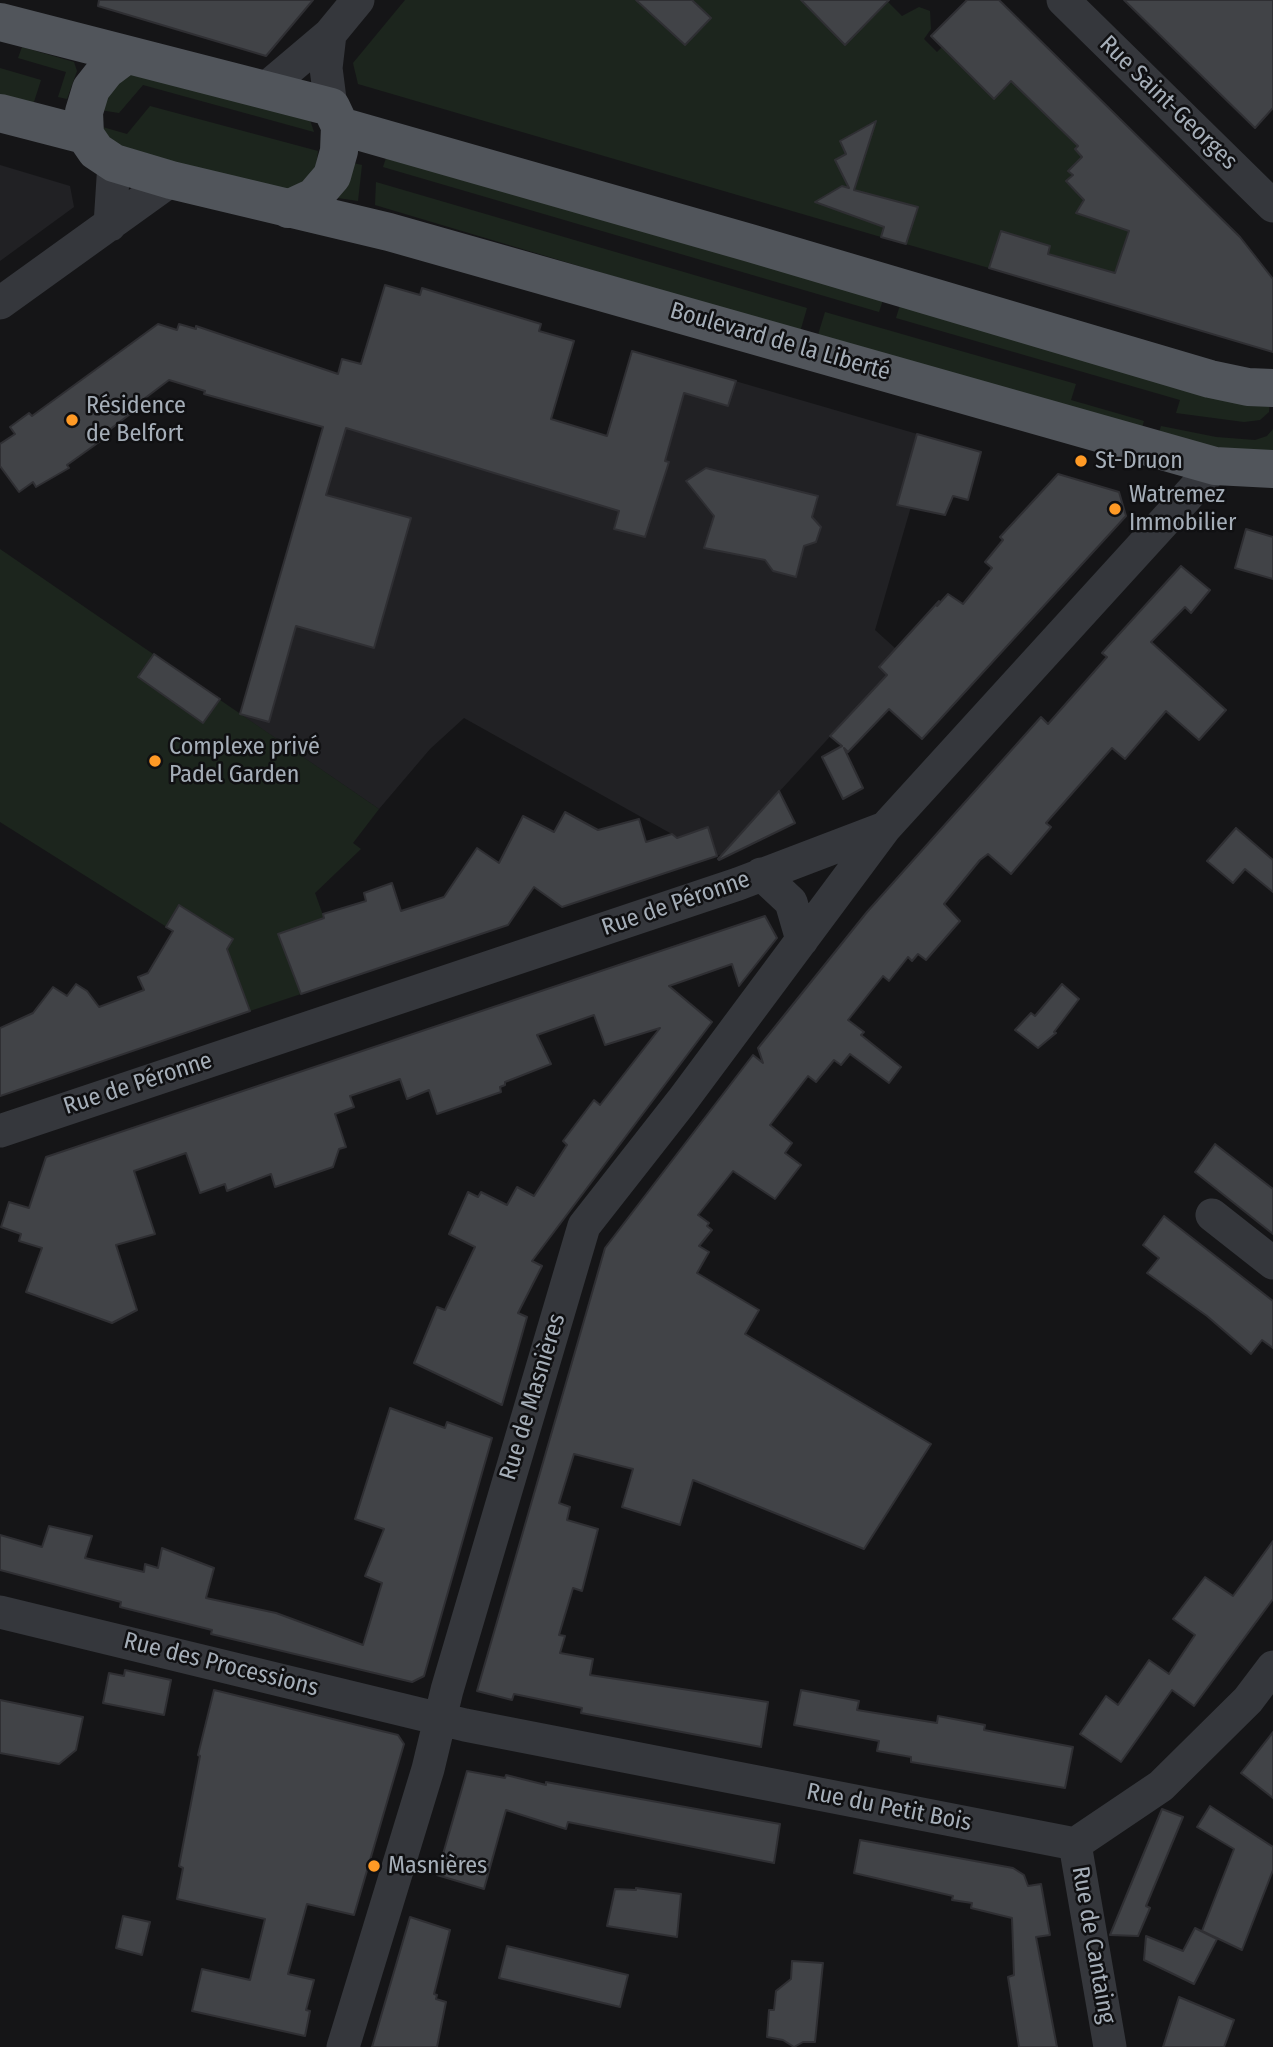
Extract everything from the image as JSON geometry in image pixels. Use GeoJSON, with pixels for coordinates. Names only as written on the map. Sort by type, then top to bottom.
{"type":"FeatureCollection","features":[{"type":"Feature","properties":{"kind":"main road"},"geometry":{"type":"LineString","coordinates":[[0,22],[265,89],[335,117],[1210,379],[1248,387],[1273,387]]}},
{"type":"Feature","properties":{"kind":"main road"},"geometry":{"type":"LineString","coordinates":[[0,113],[85,135],[84,112],[92,89],[106,70],[127,55]]}},
{"type":"Feature","properties":{"kind":"main road"},"geometry":{"type":"LineString","coordinates":[[288,209],[314,197],[332,176],[339,151],[335,117]]}},
{"type":"Feature","properties":{"kind":"main road","name":"Boulevard de la Liberté"},"geometry":{"type":"LineString","coordinates":[[85,135],[96,151],[114,163],[171,180],[389,232],[1215,466],[1273,469]]}},
{"type":"Feature","properties":{"kind":"street"},"geometry":{"type":"LineString","coordinates":[[265,89],[330,34],[358,0]]}},
{"type":"Feature","properties":{"kind":"street","name":"Rue Saint-Georges"},"geometry":{"type":"LineString","coordinates":[[1063,0],[1273,206]]}},
{"type":"Feature","properties":{"kind":"street"},"geometry":{"type":"LineString","coordinates":[[330,34],[326,68],[335,117]]}},
{"type":"Feature","properties":{"kind":"street"},"geometry":{"type":"LineString","coordinates":[[110,225],[114,163]]}},
{"type":"Feature","properties":{"kind":"street"},"geometry":{"type":"LineString","coordinates":[[0,303],[171,180]]}},
{"type":"Feature","properties":{"kind":"street","name":"Rue de Péronne"},"geometry":{"type":"LineString","coordinates":[[0,1130],[761,874],[884,828],[1215,466]]}},
{"type":"Feature","properties":{"kind":"street","name":"Rue de Masnières"},"geometry":{"type":"LineString","coordinates":[[342,2047],[584,1226],[803,940],[884,828]]}},
{"type":"Feature","properties":{"kind":"street"},"geometry":{"type":"LineString","coordinates":[[761,874],[791,902],[803,940]]}},
{"type":"Feature","properties":{"kind":"street"},"geometry":{"type":"LineString","coordinates":[[1212,1215],[1273,1263]]}},
{"type":"Feature","properties":{"kind":"street","name":"Rue des Processions"},"geometry":{"type":"LineString","coordinates":[[0,1612],[441,1718]]}},
{"type":"Feature","properties":{"kind":"street"},"geometry":{"type":"LineString","coordinates":[[1075,1844],[1161,1786],[1248,1700],[1273,1667]]}},
{"type":"Feature","properties":{"kind":"street","name":"Rue du Petit Bois"},"geometry":{"type":"LineString","coordinates":[[441,1718],[1075,1844]]}},
{"type":"Feature","properties":{"kind":"street","name":"Rue de Cantaing"},"geometry":{"type":"LineString","coordinates":[[1075,1844],[1110,2047]]}},
{"type":"Feature","properties":{"kind":"shaded area"},"geometry":{"type":"Polygon","coordinates":[[[405,0],[636,0],[685,45],[711,18],[692,0],[801,0],[845,44],[888,2],[902,16],[919,7],[930,11],[931,29],[924,39],[937,52],[954,35],[994,98],[1011,81],[1048,116],[1112,111],[1075,149],[1082,157],[1068,170],[1073,175],[1066,182],[1073,189],[1100,162],[1077,213],[1135,225],[1128,232],[1123,250],[1154,291],[1048,254],[1050,246],[1001,231],[989,268],[906,244],[917,208],[893,201],[881,237],[358,84],[353,63],[405,0]]]}},
{"type":"Feature","properties":{"kind":"shaded area"},"geometry":{"type":"Polygon","coordinates":[[[22,47],[74,62],[77,71],[67,99],[58,97],[66,72],[18,58],[22,47]]]}},
{"type":"Feature","properties":{"kind":"shaded area"},"geometry":{"type":"Polygon","coordinates":[[[0,68],[41,80],[32,108],[0,99],[0,68]]]}},
{"type":"Feature","properties":{"kind":"shaded area"},"geometry":{"type":"Polygon","coordinates":[[[132,73],[310,120],[314,132],[143,85],[119,113],[100,110],[102,96],[132,73]]]}},
{"type":"Feature","properties":{"kind":"shaded area"},"geometry":{"type":"Polygon","coordinates":[[[150,106],[318,151],[316,167],[309,181],[283,193],[117,155],[99,126],[127,134],[150,106]]]}},
{"type":"Feature","properties":{"kind":"shaded area"},"geometry":{"type":"Polygon","coordinates":[[[387,155],[883,300],[879,312],[383,167],[387,155]]]}},
{"type":"Feature","properties":{"kind":"shaded area"},"geometry":{"type":"Polygon","coordinates":[[[353,163],[362,165],[358,201],[338,198],[353,163]]]}},
{"type":"Feature","properties":{"kind":"shaded area"},"geometry":{"type":"Polygon","coordinates":[[[0,165],[70,186],[74,207],[0,261],[0,165]]]}},
{"type":"Feature","properties":{"kind":"shaded area"},"geometry":{"type":"Polygon","coordinates":[[[376,182],[807,308],[800,332],[375,205],[376,182]]]}},
{"type":"Feature","properties":{"kind":"shaded area"},"geometry":{"type":"Polygon","coordinates":[[[900,305],[1270,400],[1269,412],[1260,420],[1244,422],[1176,413],[1180,400],[896,318],[900,305]]]}},
{"type":"Feature","properties":{"kind":"shaded area"},"geometry":{"type":"Polygon","coordinates":[[[825,312],[1076,384],[1071,400],[1144,421],[1141,431],[817,338],[825,312]]]}},
{"type":"Feature","properties":{"kind":"shaded area"},"geometry":{"type":"Polygon","coordinates":[[[632,351],[931,438],[875,630],[906,658],[884,678],[742,832],[747,846],[713,857],[464,718],[430,749],[379,809],[240,714],[342,359],[606,436],[632,351]]]}},
{"type":"Feature","properties":{"kind":"shaded area"},"geometry":{"type":"Polygon","coordinates":[[[1161,426],[1216,437],[1255,440],[1267,436],[1273,429],[1273,456],[1233,455],[1158,436],[1161,426]]]}},
{"type":"Feature","properties":{"kind":"shaded area","name":"Complexe privé Padel Garden"},"geometry":{"type":"Polygon","coordinates":[[[0,549],[379,809],[353,843],[361,849],[315,893],[346,979],[250,1011],[235,970],[0,822],[0,549]]]}},
{"type":"Feature","properties":{"kind":"building"},"geometry":{"type":"Polygon","coordinates":[[[99,0],[313,0],[266,56],[98,6],[99,0]]]}},
{"type":"Feature","properties":{"kind":"building"},"geometry":{"type":"Polygon","coordinates":[[[636,0],[692,0],[711,18],[685,45],[636,0]]]}},
{"type":"Feature","properties":{"kind":"building"},"geometry":{"type":"Polygon","coordinates":[[[801,0],[889,0],[845,45],[801,0]]]}},
{"type":"Feature","properties":{"kind":"building"},"geometry":{"type":"Polygon","coordinates":[[[967,0],[999,0],[1240,237],[1273,279],[1273,352],[989,268],[1001,231],[1050,246],[1048,254],[1115,273],[1129,231],[1076,213],[1084,200],[1066,181],[1073,175],[1068,171],[1082,157],[1075,149],[1078,146],[1011,81],[994,99],[931,36],[967,0]]]}},
{"type":"Feature","properties":{"kind":"building"},"geometry":{"type":"Polygon","coordinates":[[[1124,0],[1273,0],[1273,108],[1255,128],[1124,0]]]}},
{"type":"Feature","properties":{"kind":"building"},"geometry":{"type":"Polygon","coordinates":[[[876,121],[854,190],[918,207],[906,244],[881,237],[884,227],[815,202],[842,186],[849,188],[835,160],[846,154],[840,141],[876,121]]]}},
{"type":"Feature","properties":{"kind":"building"},"geometry":{"type":"Polygon","coordinates":[[[385,285],[420,295],[422,288],[541,324],[539,331],[574,341],[551,419],[607,436],[632,351],[736,381],[728,406],[684,393],[665,461],[669,462],[645,537],[614,529],[619,511],[346,428],[326,495],[411,518],[374,648],[296,626],[269,722],[240,714],[323,427],[204,394],[205,391],[169,380],[132,408],[134,411],[104,434],[106,437],[67,465],[69,468],[36,487],[33,482],[19,492],[0,466],[0,444],[15,434],[10,427],[29,413],[32,416],[158,324],[177,330],[179,324],[196,329],[196,326],[338,374],[342,359],[361,364],[385,285]]]}},
{"type":"Feature","properties":{"kind":"building"},"geometry":{"type":"Polygon","coordinates":[[[917,434],[981,452],[968,500],[953,496],[945,515],[897,505],[917,434]]]}},
{"type":"Feature","properties":{"kind":"building"},"geometry":{"type":"Polygon","coordinates":[[[706,468],[818,496],[812,517],[821,527],[816,542],[804,546],[796,577],[773,571],[765,560],[704,548],[714,516],[686,481],[706,468]]]}},
{"type":"Feature","properties":{"kind":"building"},"geometry":{"type":"Polygon","coordinates":[[[1058,474],[1119,492],[1126,516],[922,739],[889,709],[848,752],[844,748],[863,788],[843,799],[822,757],[842,746],[830,736],[887,675],[879,667],[939,601],[937,606],[948,594],[963,604],[992,568],[985,562],[1003,540],[1000,537],[1058,474]]]}},
{"type":"Feature","properties":{"kind":"building"},"geometry":{"type":"Polygon","coordinates":[[[1246,529],[1273,537],[1273,579],[1235,568],[1246,529]]]}},
{"type":"Feature","properties":{"kind":"building"},"geometry":{"type":"Polygon","coordinates":[[[1181,566],[1210,590],[1191,613],[1185,607],[1151,642],[1226,710],[1199,740],[1166,711],[1125,759],[1112,748],[1046,823],[1051,827],[1011,874],[988,854],[980,860],[944,904],[960,921],[926,960],[918,954],[912,961],[908,957],[889,981],[883,976],[848,1020],[864,1032],[861,1035],[901,1067],[889,1083],[850,1054],[841,1065],[834,1060],[816,1082],[808,1076],[770,1125],[792,1143],[785,1153],[801,1165],[775,1199],[733,1171],[698,1215],[709,1223],[707,1226],[712,1230],[699,1246],[709,1252],[697,1273],[759,1310],[745,1334],[931,1444],[864,1549],[693,1480],[680,1525],[622,1507],[633,1469],[574,1454],[559,1503],[570,1507],[567,1520],[598,1529],[582,1591],[573,1588],[559,1635],[565,1636],[560,1653],[593,1659],[590,1675],[768,1702],[761,1747],[581,1713],[582,1708],[514,1694],[512,1700],[477,1691],[605,1248],[753,1055],[763,1063],[758,1048],[867,912],[1041,717],[1048,724],[1107,657],[1102,653],[1181,566]]]}},
{"type":"Feature","properties":{"kind":"building"},"geometry":{"type":"Polygon","coordinates":[[[154,654],[220,699],[203,723],[138,677],[154,654]]]}},
{"type":"Feature","properties":{"kind":"building"},"geometry":{"type":"Polygon","coordinates":[[[779,791],[795,823],[719,860],[718,859],[779,791]]]}},
{"type":"Feature","properties":{"kind":"building"},"geometry":{"type":"Polygon","coordinates":[[[565,812],[598,830],[639,819],[646,842],[672,834],[677,838],[708,827],[717,856],[562,907],[534,887],[508,925],[301,994],[278,934],[324,918],[323,914],[366,901],[364,893],[392,883],[401,911],[444,897],[477,848],[499,863],[523,816],[554,832],[565,812]]]}},
{"type":"Feature","properties":{"kind":"building"},"geometry":{"type":"Polygon","coordinates":[[[1236,828],[1273,860],[1273,892],[1245,869],[1233,883],[1207,861],[1236,828]]]}},
{"type":"Feature","properties":{"kind":"building"},"geometry":{"type":"Polygon","coordinates":[[[179,905],[233,939],[227,949],[250,1011],[0,1096],[0,1028],[33,1013],[53,987],[67,996],[76,984],[87,991],[99,1007],[144,990],[138,977],[148,973],[173,931],[166,927],[179,905]]]}},
{"type":"Feature","properties":{"kind":"building"},"geometry":{"type":"Polygon","coordinates":[[[765,916],[777,938],[739,986],[732,964],[669,986],[712,1022],[532,1261],[542,1266],[518,1313],[527,1317],[502,1405],[414,1363],[437,1307],[445,1310],[475,1247],[449,1234],[468,1192],[478,1197],[481,1192],[507,1205],[517,1187],[534,1196],[567,1145],[563,1141],[594,1100],[600,1105],[660,1028],[605,1045],[594,1015],[537,1035],[551,1064],[505,1082],[505,1085],[500,1087],[501,1092],[437,1114],[429,1090],[407,1099],[400,1079],[350,1096],[354,1107],[335,1114],[346,1147],[339,1149],[333,1167],[275,1187],[271,1174],[227,1191],[225,1184],[200,1193],[186,1153],[134,1171],[155,1234],[116,1245],[137,1310],[112,1323],[26,1292],[42,1248],[19,1241],[21,1234],[1,1227],[9,1202],[29,1208],[46,1157],[765,916]]]}},
{"type":"Feature","properties":{"kind":"building"},"geometry":{"type":"Polygon","coordinates":[[[1062,984],[1079,999],[1054,1032],[1056,1033],[1038,1048],[1015,1030],[1031,1013],[1035,1016],[1062,984]]]}},
{"type":"Feature","properties":{"kind":"building"},"geometry":{"type":"Polygon","coordinates":[[[1215,1144],[1273,1189],[1273,1234],[1195,1172],[1215,1144]]]}},
{"type":"Feature","properties":{"kind":"building"},"geometry":{"type":"Polygon","coordinates":[[[1164,1216],[1273,1301],[1273,1348],[1262,1340],[1251,1354],[1207,1316],[1147,1273],[1159,1258],[1143,1245],[1164,1216]]]}},
{"type":"Feature","properties":{"kind":"building"},"geometry":{"type":"Polygon","coordinates":[[[390,1408],[445,1428],[447,1422],[492,1438],[424,1676],[412,1682],[211,1634],[212,1630],[120,1607],[121,1602],[0,1570],[0,1535],[42,1547],[49,1526],[92,1536],[85,1558],[144,1572],[145,1564],[158,1568],[162,1548],[214,1568],[206,1598],[276,1613],[363,1645],[382,1583],[365,1576],[384,1529],[355,1519],[390,1408]]]}},
{"type":"Feature","properties":{"kind":"building"},"geometry":{"type":"Polygon","coordinates":[[[1273,1541],[1273,1599],[1194,1706],[1172,1690],[1121,1762],[1080,1734],[1106,1696],[1118,1705],[1149,1660],[1169,1674],[1195,1635],[1173,1619],[1205,1577],[1233,1596],[1273,1541]]]}},
{"type":"Feature","properties":{"kind":"building"},"geometry":{"type":"Polygon","coordinates":[[[125,1670],[171,1680],[164,1715],[103,1703],[109,1673],[124,1676],[125,1670]]]}},
{"type":"Feature","properties":{"kind":"building"},"geometry":{"type":"Polygon","coordinates":[[[214,1690],[398,1735],[404,1744],[354,1915],[307,1904],[288,1974],[314,1980],[306,2010],[310,2011],[305,2036],[192,2011],[202,1969],[250,1980],[265,1919],[177,1899],[183,1868],[179,1866],[200,1756],[198,1755],[214,1690]]]}},
{"type":"Feature","properties":{"kind":"building"},"geometry":{"type":"Polygon","coordinates":[[[801,1690],[859,1701],[857,1710],[937,1723],[938,1716],[985,1725],[984,1730],[1073,1747],[1065,1788],[911,1762],[911,1757],[877,1751],[879,1741],[794,1725],[801,1690]]]}},
{"type":"Feature","properties":{"kind":"building"},"geometry":{"type":"Polygon","coordinates":[[[0,1700],[83,1717],[76,1750],[59,1764],[0,1753],[0,1700]]]}},
{"type":"Feature","properties":{"kind":"building"},"geometry":{"type":"Polygon","coordinates":[[[1273,1732],[1273,1798],[1241,1773],[1273,1732]]]}},
{"type":"Feature","properties":{"kind":"building"},"geometry":{"type":"Polygon","coordinates":[[[467,1771],[505,1778],[506,1775],[546,1785],[546,1782],[780,1824],[774,1863],[568,1822],[566,1829],[506,1810],[484,1889],[437,1875],[467,1771]]]}},
{"type":"Feature","properties":{"kind":"building"},"geometry":{"type":"Polygon","coordinates":[[[1210,1806],[1273,1847],[1273,1870],[1242,1950],[1202,1931],[1234,1849],[1197,1827],[1210,1806]]]}},
{"type":"Feature","properties":{"kind":"building"},"geometry":{"type":"Polygon","coordinates":[[[1162,1809],[1183,1817],[1146,1906],[1150,1908],[1138,1936],[1110,1935],[1162,1809]]]}},
{"type":"Feature","properties":{"kind":"building"},"geometry":{"type":"Polygon","coordinates":[[[860,1840],[1013,1868],[1024,1875],[1028,1886],[1041,1884],[1050,1935],[1036,1937],[1057,2047],[1019,2047],[1008,1977],[1014,1975],[1012,1918],[971,1908],[972,1903],[952,1900],[953,1896],[854,1873],[860,1840]]]}},
{"type":"Feature","properties":{"kind":"building"},"geometry":{"type":"Polygon","coordinates":[[[636,1888],[681,1894],[677,1937],[607,1926],[615,1889],[636,1888]]]}},
{"type":"Feature","properties":{"kind":"building"},"geometry":{"type":"Polygon","coordinates":[[[123,1916],[150,1922],[142,1955],[116,1948],[123,1916]]]}},
{"type":"Feature","properties":{"kind":"building"},"geometry":{"type":"Polygon","coordinates":[[[410,1917],[450,1930],[434,1994],[437,1995],[436,1999],[446,2002],[437,2047],[372,2047],[410,1917]]]}},
{"type":"Feature","properties":{"kind":"building"},"geometry":{"type":"Polygon","coordinates":[[[1195,1928],[1217,1939],[1194,1984],[1144,1960],[1146,1936],[1183,1951],[1195,1928]]]}},
{"type":"Feature","properties":{"kind":"building"},"geometry":{"type":"Polygon","coordinates":[[[507,1946],[628,1975],[620,2007],[499,1978],[507,1946]]]}},
{"type":"Feature","properties":{"kind":"building"},"geometry":{"type":"Polygon","coordinates":[[[792,1961],[823,1963],[815,2042],[803,2042],[794,2047],[783,2040],[767,2037],[769,2010],[774,2010],[776,1991],[791,1979],[792,1961]]]}},
{"type":"Feature","properties":{"kind":"building"},"geometry":{"type":"Polygon","coordinates":[[[1179,1997],[1234,2020],[1224,2047],[1163,2047],[1179,1997]]]}},
{"type":"Feature","properties":{"kind":"place","name":"Résidence de Belfort"},"geometry":{"type":"Point","coordinates":[72,420]}},
{"type":"Feature","properties":{"kind":"place","name":"St-Druon"},"geometry":{"type":"Point","coordinates":[1081,461]}},
{"type":"Feature","properties":{"kind":"place","name":"Watremez Immobilier"},"geometry":{"type":"Point","coordinates":[1115,509]}},
{"type":"Feature","properties":{"kind":"place","name":"Complexe privé Padel Garden"},"geometry":{"type":"Point","coordinates":[155,761]}},
{"type":"Feature","properties":{"kind":"place","name":"Masnières"},"geometry":{"type":"Point","coordinates":[374,1866]}}]}
